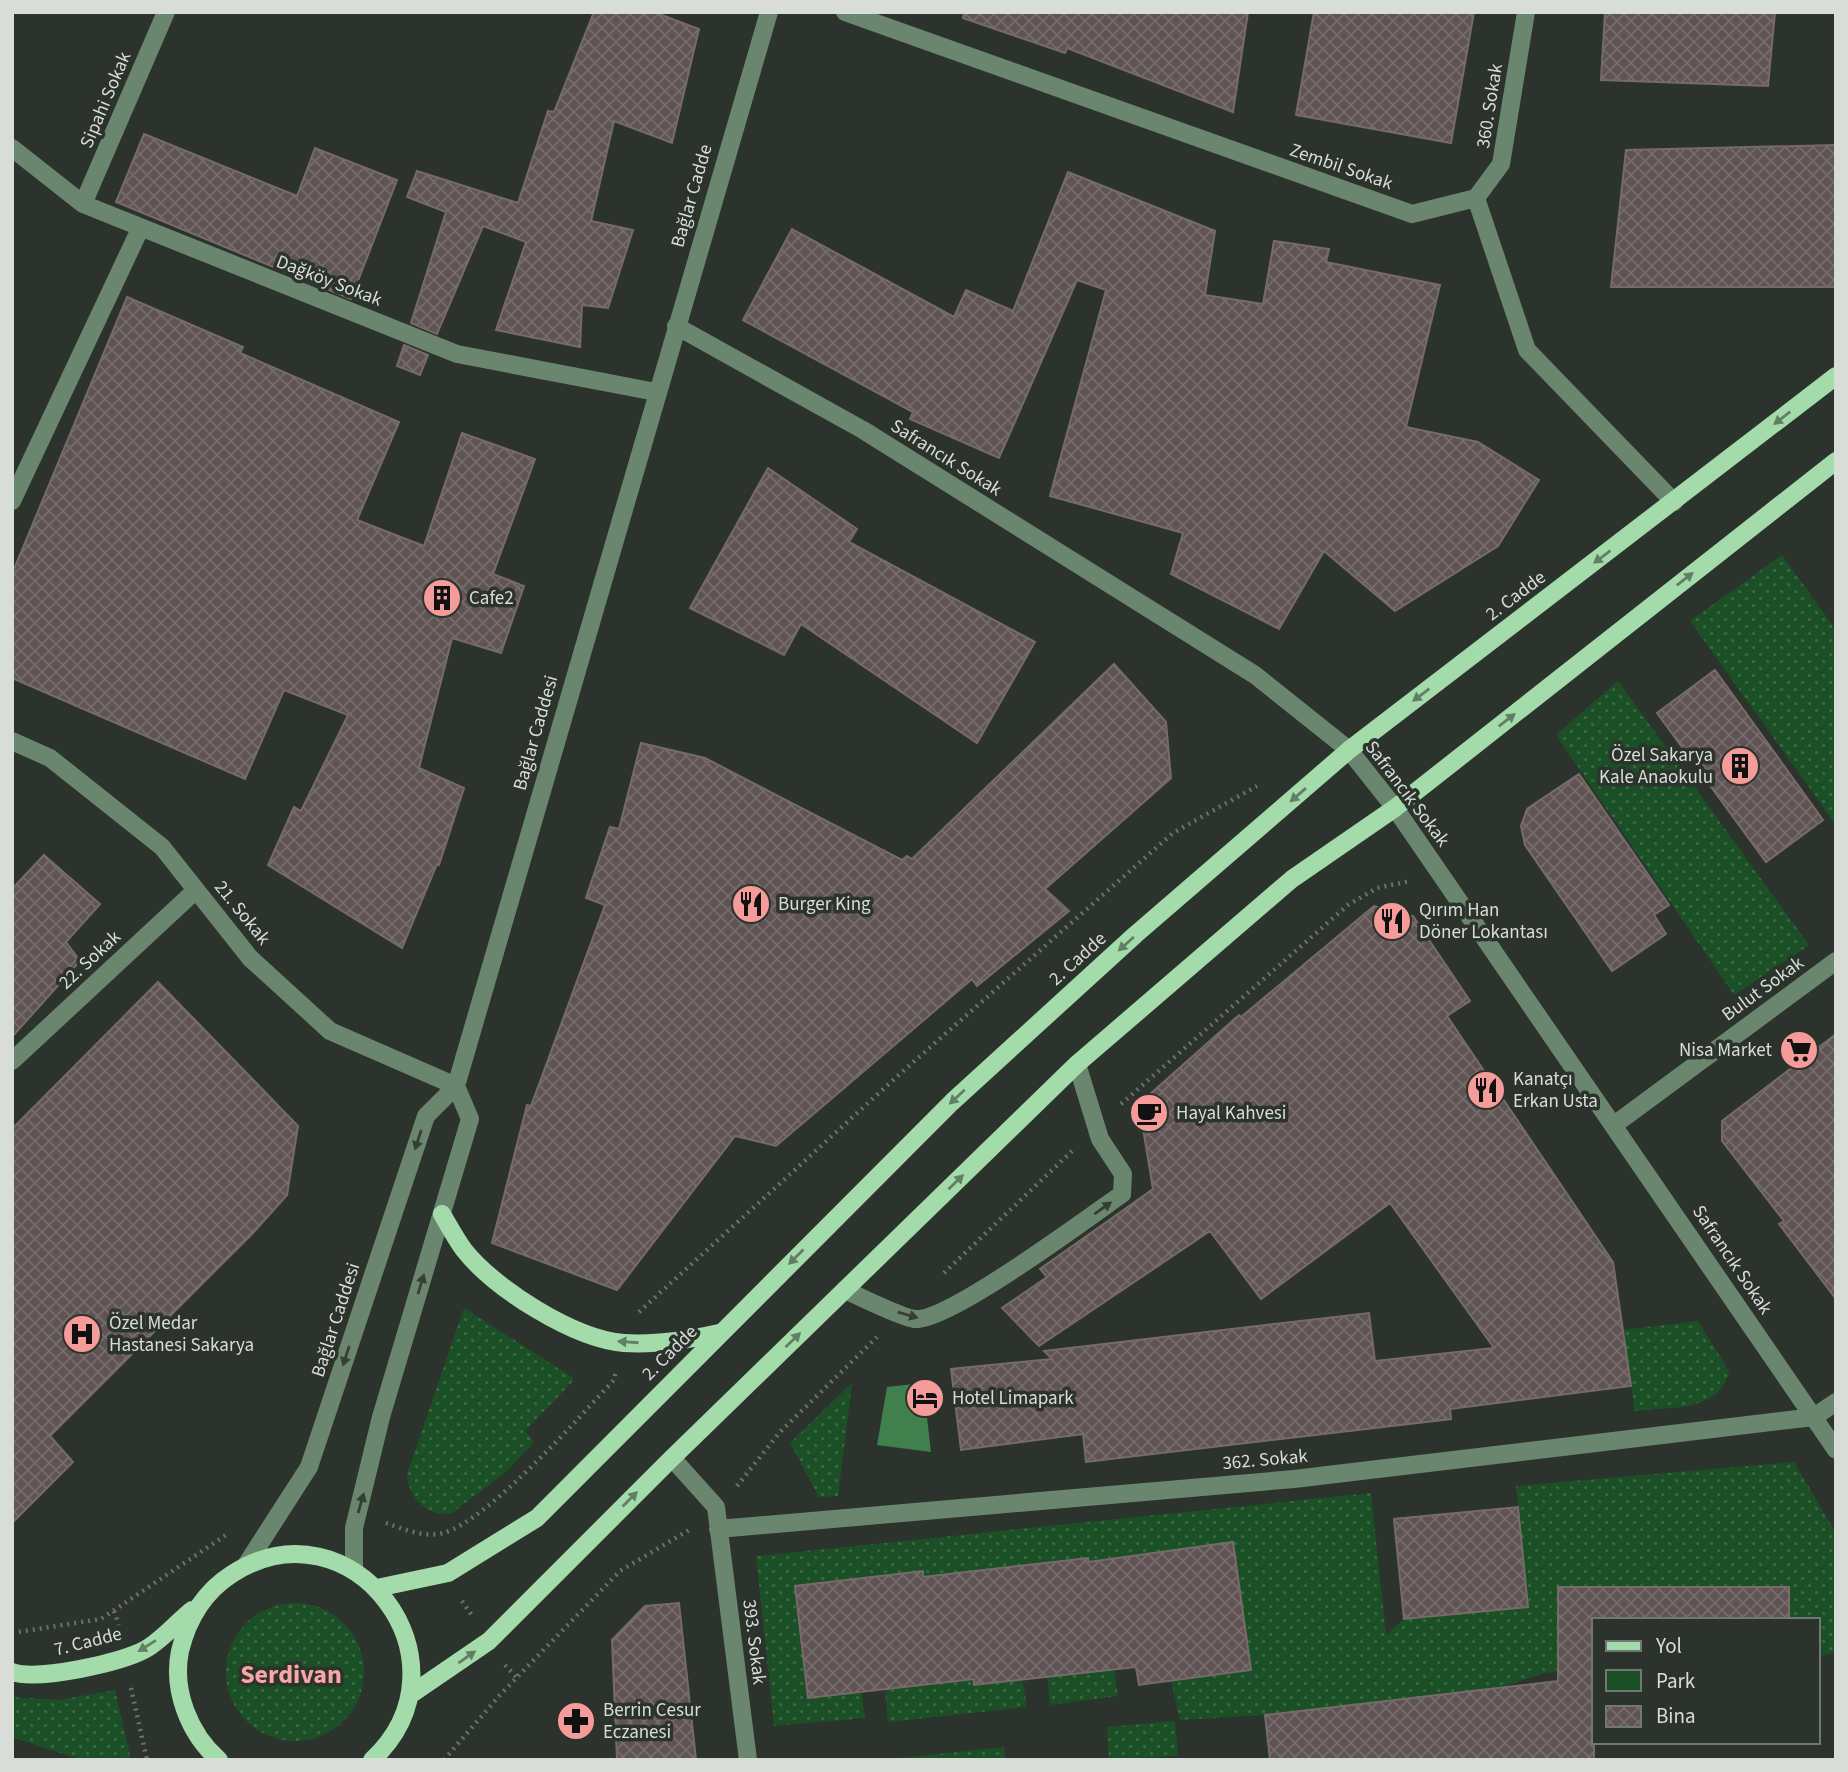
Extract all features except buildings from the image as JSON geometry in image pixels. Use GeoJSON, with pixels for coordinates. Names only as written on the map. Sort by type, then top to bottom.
{"type":"FeatureCollection","features":[{"type":"Feature","properties":{"kind":"main road","name":"2. Cadde"},"geometry":{"type":"LineString","coordinates":[[377,1588],[448,1573],[537,1518],[952,1102],[1125,944],[1349,750],[1836,376]]}},
{"type":"Feature","properties":{"kind":"main road"},"geometry":{"type":"LineString","coordinates":[[410,1695],[489,1641],[672,1458],[1077,1063],[1292,879],[1395,808],[1836,461]]}},
{"type":"Feature","properties":{"kind":"main road"},"geometry":{"type":"LineString","coordinates":[[442,1214],[465,1251],[496,1281],[539,1310],[589,1334],[622,1343],[678,1342],[719,1333]]}},
{"type":"Feature","properties":{"kind":"main road"},"geometry":{"type":"LineString","coordinates":[[246,1565],[266,1558],[311,1556],[354,1571],[377,1588],[395,1611],[407,1638],[412,1667],[410,1695],[401,1723],[381,1756]]}},
{"type":"Feature","properties":{"kind":"main road","name":"7. Cadde"},"geometry":{"type":"LineString","coordinates":[[12,1672],[26,1677],[80,1669],[145,1650],[200,1603],[220,1582],[246,1565]]}},
{"type":"Feature","properties":{"kind":"main road"},"geometry":{"type":"LineString","coordinates":[[200,1603],[185,1632],[178,1662],[180,1694],[191,1726],[208,1750],[219,1760]]}},
{"type":"Feature","properties":{"kind":"street","name":"Sipahi Sokak"},"geometry":{"type":"LineString","coordinates":[[83,204],[166,12]]}},
{"type":"Feature","properties":{"kind":"street","name":"Bağlar Cadde"},"geometry":{"type":"LineString","coordinates":[[656,392],[769,12]]}},
{"type":"Feature","properties":{"kind":"street","name":"Zembil Sokak"},"geometry":{"type":"LineString","coordinates":[[845,12],[1412,214],[1476,198]]}},
{"type":"Feature","properties":{"kind":"street","name":"360. Sokak"},"geometry":{"type":"LineString","coordinates":[[1476,198],[1501,164],[1526,12]]}},
{"type":"Feature","properties":{"kind":"street","name":"Dağköy Sokak"},"geometry":{"type":"LineString","coordinates":[[12,148],[83,204],[457,354],[656,392]]}},
{"type":"Feature","properties":{"kind":"street"},"geometry":{"type":"LineString","coordinates":[[1476,198],[1527,350],[1674,502]]}},
{"type":"Feature","properties":{"kind":"street"},"geometry":{"type":"LineString","coordinates":[[12,500],[140,229]]}},
{"type":"Feature","properties":{"kind":"street","name":"Safrancık Sokak"},"geometry":{"type":"LineString","coordinates":[[676,326],[863,430],[1243,668],[1349,750],[1395,808],[1444,878],[1836,1450]]}},
{"type":"Feature","properties":{"kind":"street","name":"Bağlar Caddesi"},"geometry":{"type":"LineString","coordinates":[[246,1565],[309,1467],[426,1116],[456,1086],[656,392]]}},
{"type":"Feature","properties":{"kind":"street","name":"21. Sokak"},"geometry":{"type":"LineString","coordinates":[[12,741],[50,758],[162,847],[250,958],[330,1031],[456,1086]]}},
{"type":"Feature","properties":{"kind":"street","name":"22. Sokak"},"geometry":{"type":"LineString","coordinates":[[12,1061],[196,890]]}},
{"type":"Feature","properties":{"kind":"street","name":"Bulut Sokak"},"geometry":{"type":"LineString","coordinates":[[1614,1125],[1836,961]]}},
{"type":"Feature","properties":{"kind":"street"},"geometry":{"type":"LineString","coordinates":[[845,1290],[915,1319],[941,1314],[1031,1257],[1122,1194],[1123,1174],[1095,1128],[1077,1063]]}},
{"type":"Feature","properties":{"kind":"street"},"geometry":{"type":"LineString","coordinates":[[354,1571],[354,1528],[381,1417],[470,1119],[456,1086]]}},
{"type":"Feature","properties":{"kind":"street"},"geometry":{"type":"LineString","coordinates":[[1814,1417],[1836,1402]]}},
{"type":"Feature","properties":{"kind":"street","name":"362. Sokak"},"geometry":{"type":"LineString","coordinates":[[718,1529],[1294,1479],[1814,1417]]}},
{"type":"Feature","properties":{"kind":"street","name":"393. Sokak"},"geometry":{"type":"LineString","coordinates":[[672,1458],[716,1507],[748,1760]]}},
{"type":"Feature","properties":{"kind":"path"},"geometry":{"type":"LineString","coordinates":[[638,1313],[891,1082],[1173,833],[1263,782]]}},
{"type":"Feature","properties":{"kind":"path"},"geometry":{"type":"LineString","coordinates":[[940,1276],[1143,1082],[1348,905],[1377,888],[1404,881],[1444,878]]}},
{"type":"Feature","properties":{"kind":"path"},"geometry":{"type":"LineString","coordinates":[[736,1487],[780,1432],[865,1349]]}},
{"type":"Feature","properties":{"kind":"path"},"geometry":{"type":"LineString","coordinates":[[376,1519],[412,1533],[442,1534],[469,1518],[507,1488],[563,1435],[614,1380]]}},
{"type":"Feature","properties":{"kind":"path"},"geometry":{"type":"LineString","coordinates":[[12,1633],[101,1619],[232,1531]]}},
{"type":"Feature","properties":{"kind":"path"},"geometry":{"type":"LineString","coordinates":[[444,1760],[517,1678],[620,1571],[685,1534]]}},
{"type":"Feature","properties":{"kind":"path"},"geometry":{"type":"LineString","coordinates":[[456,1593],[480,1628]]}},
{"type":"Feature","properties":{"kind":"path"},"geometry":{"type":"LineString","coordinates":[[114,1611],[119,1625]]}},
{"type":"Feature","properties":{"kind":"path"},"geometry":{"type":"LineString","coordinates":[[502,1662],[517,1678]]}},
{"type":"Feature","properties":{"kind":"path"},"geometry":{"type":"LineString","coordinates":[[131,1688],[147,1760]]}},
{"type":"Feature","properties":{"kind":"green space"},"geometry":{"type":"Polygon","coordinates":[[[1782,555],[1836,630],[1836,825],[1690,621],[1782,555]]]}},
{"type":"Feature","properties":{"kind":"green space"},"geometry":{"type":"Polygon","coordinates":[[[1618,681],[1809,945],[1734,995],[1556,735],[1618,681]]]}},
{"type":"Feature","properties":{"kind":"green space"},"geometry":{"type":"Polygon","coordinates":[[[464,1308],[572,1377],[573,1381],[525,1431],[534,1442],[506,1472],[452,1513],[443,1514],[427,1509],[415,1498],[407,1474],[464,1308]]]}},
{"type":"Feature","properties":{"kind":"green space"},"geometry":{"type":"Polygon","coordinates":[[[1698,1321],[1729,1371],[1724,1384],[1716,1394],[1691,1405],[1635,1411],[1623,1330],[1698,1321]]]}},
{"type":"Feature","properties":{"kind":"green space"},"geometry":{"type":"Polygon","coordinates":[[[852,1383],[838,1496],[819,1497],[790,1443],[852,1383]]]}},
{"type":"Feature","properties":{"kind":"green space"},"geometry":{"type":"Polygon","coordinates":[[[1794,1462],[1836,1533],[1836,1653],[1820,1655],[1820,1618],[1789,1618],[1789,1587],[1558,1587],[1558,1658],[1592,1658],[1592,1666],[1545,1673],[1499,1688],[1265,1715],[1180,1720],[1171,1681],[1232,1542],[1121,1557],[1093,1599],[1088,1558],[962,1577],[974,1684],[1022,1679],[1027,1707],[888,1722],[885,1689],[861,1692],[865,1718],[774,1726],[756,1556],[1371,1493],[1386,1635],[1404,1619],[1528,1607],[1516,1486],[1794,1462]]]}},
{"type":"Feature","properties":{"kind":"green space"},"geometry":{"type":"Polygon","coordinates":[[[295,1603],[322,1608],[344,1623],[359,1645],[364,1672],[359,1699],[344,1721],[322,1736],[295,1741],[268,1736],[246,1721],[231,1699],[226,1672],[231,1645],[246,1623],[268,1608],[295,1603]]]}},
{"type":"Feature","properties":{"kind":"green space"},"geometry":{"type":"Polygon","coordinates":[[[1112,1656],[1118,1696],[1050,1705],[1047,1676],[1112,1656]]]}},
{"type":"Feature","properties":{"kind":"green space"},"geometry":{"type":"Polygon","coordinates":[[[115,1690],[131,1760],[82,1760],[12,1737],[12,1697],[59,1700],[115,1690]]]}},
{"type":"Feature","properties":{"kind":"green space"},"geometry":{"type":"Polygon","coordinates":[[[1175,1721],[1178,1756],[1109,1760],[1107,1727],[1175,1721]]]}},
{"type":"Feature","properties":{"kind":"green space"},"geometry":{"type":"Polygon","coordinates":[[[1004,1747],[1005,1760],[901,1758],[1004,1747]]]}},
{"type":"Feature","properties":{"kind":"shaded area"},"geometry":{"type":"Polygon","coordinates":[[[923,1383],[931,1452],[877,1445],[887,1387],[923,1383]]]}},
{"type":"Feature","properties":{"kind":"place","name":"Cafe2"},"geometry":{"type":"Point","coordinates":[442,598]}},
{"type":"Feature","properties":{"kind":"place","name":"Özel Sakarya Kale Anaokulu"},"geometry":{"type":"Point","coordinates":[1740,766]}},
{"type":"Feature","properties":{"kind":"place","name":"Burger King"},"geometry":{"type":"Point","coordinates":[751,904]}},
{"type":"Feature","properties":{"kind":"place","name":"Qırım Han Döner Lokantası"},"geometry":{"type":"Point","coordinates":[1392,921]}},
{"type":"Feature","properties":{"kind":"place","name":"Nisa Market"},"geometry":{"type":"Point","coordinates":[1799,1050]}},
{"type":"Feature","properties":{"kind":"place","name":"Kanatçı Erkan Usta"},"geometry":{"type":"Point","coordinates":[1486,1090]}},
{"type":"Feature","properties":{"kind":"place","name":"Hayal Kahvesi"},"geometry":{"type":"Point","coordinates":[1149,1113]}},
{"type":"Feature","properties":{"kind":"place","name":"Özel Medar Hastanesi Sakarya"},"geometry":{"type":"Point","coordinates":[82,1334]}},
{"type":"Feature","properties":{"kind":"place","name":"Hotel Limapark"},"geometry":{"type":"Point","coordinates":[925,1398]}},
{"type":"Feature","properties":{"kind":"place","name":"Berrin Cesur Eczanesi"},"geometry":{"type":"Point","coordinates":[576,1721]}},
{"type":"Feature","properties":{"kind":"district","name":"Serdivan"},"geometry":{"type":"Point","coordinates":[291,1674]}}]}
